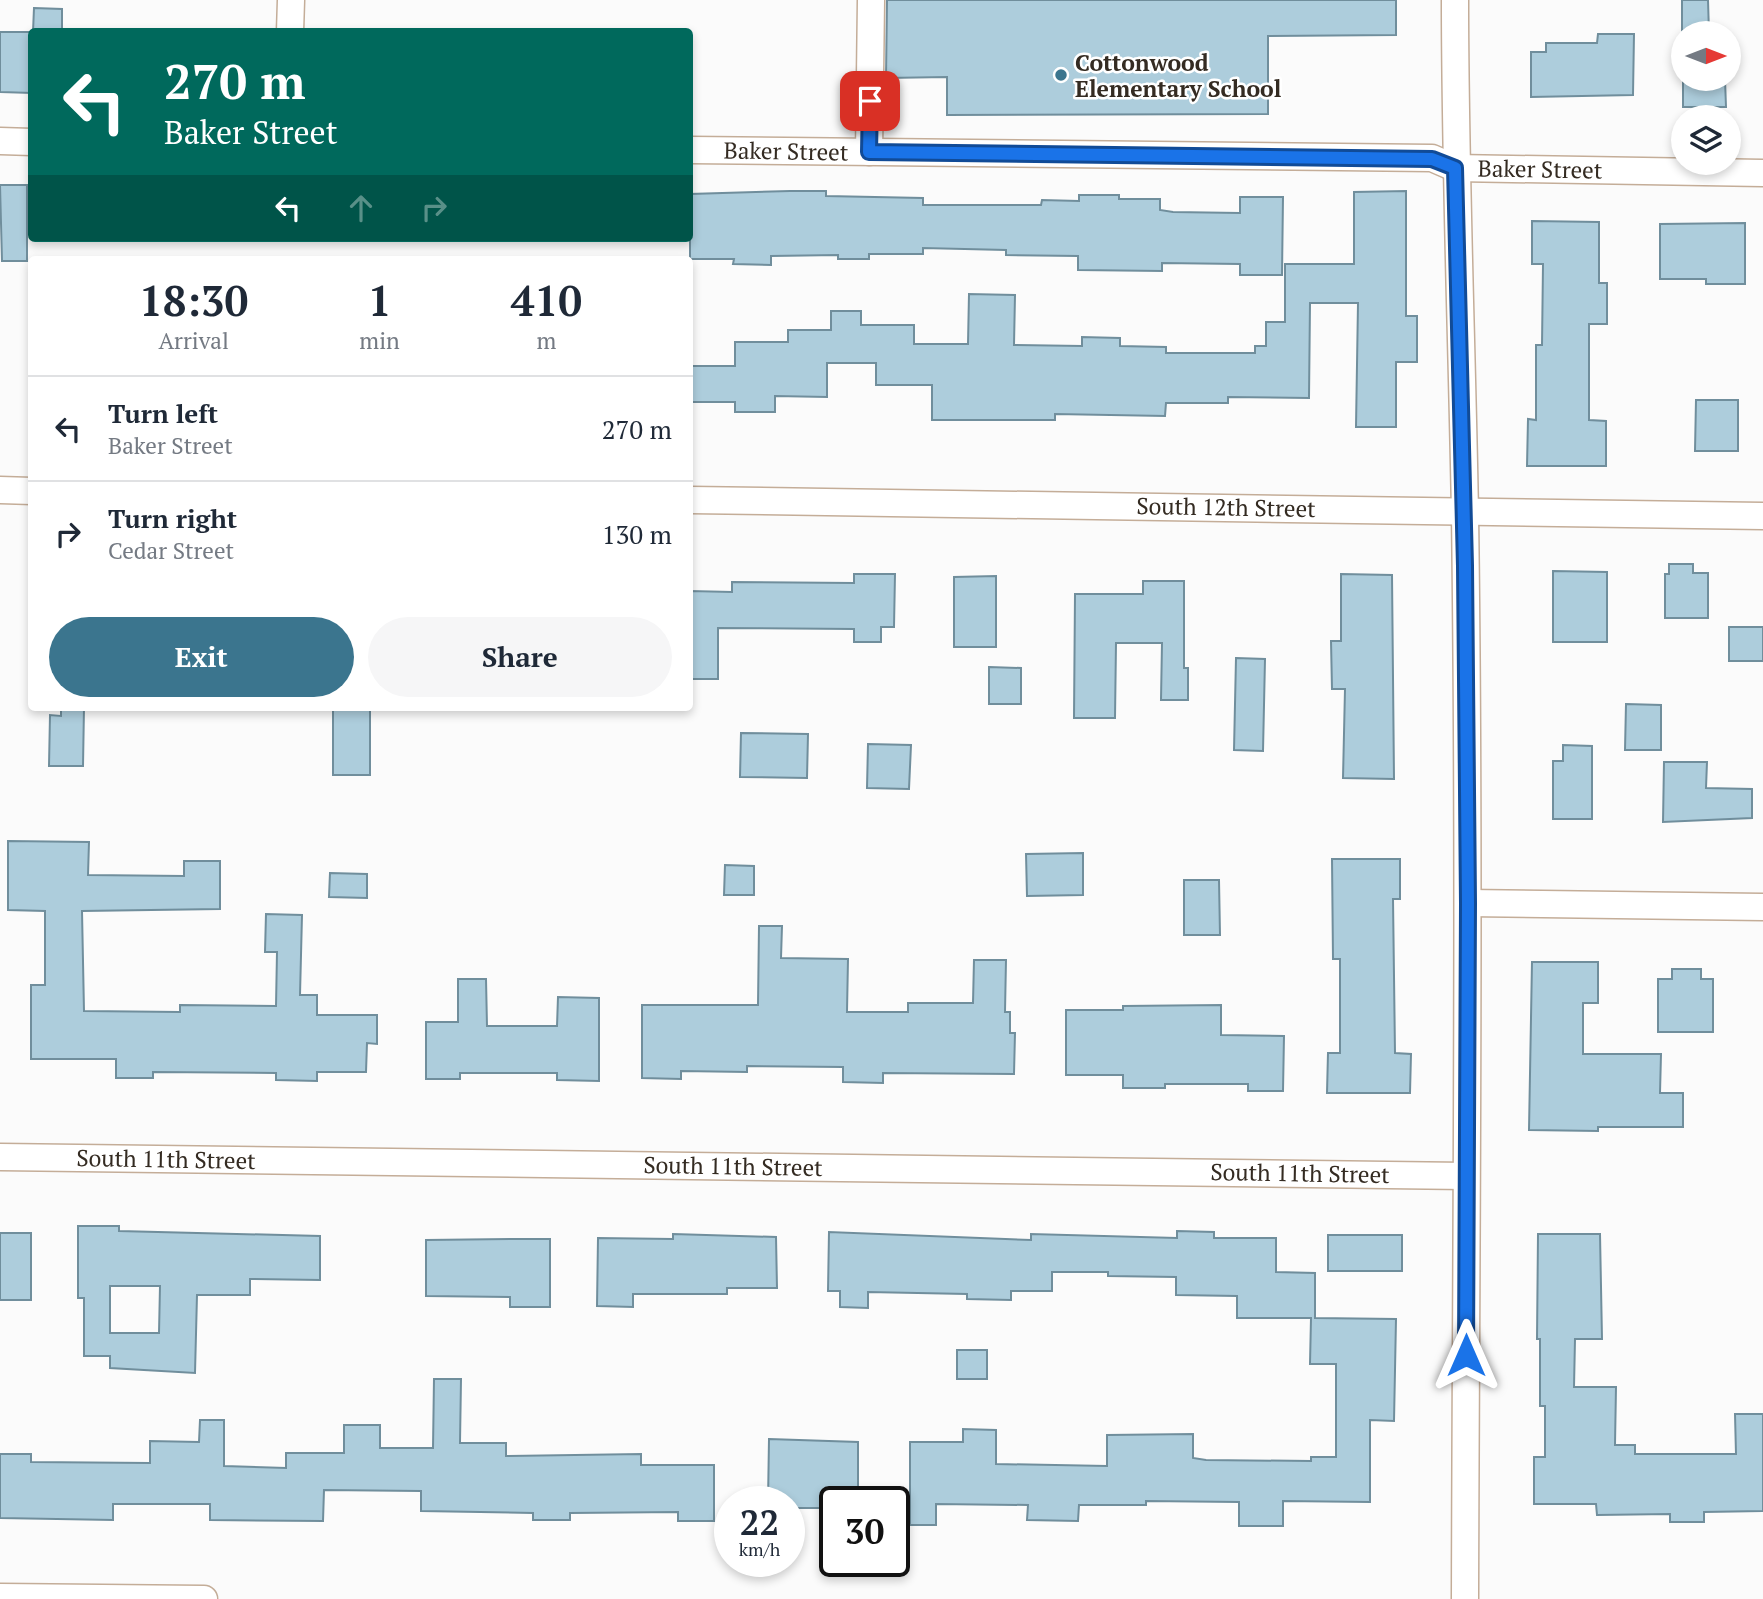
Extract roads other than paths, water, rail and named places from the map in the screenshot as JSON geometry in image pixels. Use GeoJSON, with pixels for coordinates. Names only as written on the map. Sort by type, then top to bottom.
{"type":"FeatureCollection","features":[{"type":"Feature","properties":{"kind":"street"},"geometry":{"type":"LineString","coordinates":[[290,28],[291,0]]}},
{"type":"Feature","properties":{"kind":"street"},"geometry":{"type":"LineString","coordinates":[[869,152],[871,0]]}},
{"type":"Feature","properties":{"kind":"street"},"geometry":{"type":"LineString","coordinates":[[1455,0],[1455,168],[1465,510],[1468,903],[1465,1599]]}},
{"type":"Feature","properties":{"kind":"street"},"geometry":{"type":"LineString","coordinates":[[0,141],[28,142]]}},
{"type":"Feature","properties":{"kind":"street","name":"Baker Street"},"geometry":{"type":"LineString","coordinates":[[693,149],[1432,159],[1455,168],[1763,173]]}},
{"type":"Feature","properties":{"kind":"street"},"geometry":{"type":"LineString","coordinates":[[0,490],[28,491]]}},
{"type":"Feature","properties":{"kind":"street","name":"South 12th Street"},"geometry":{"type":"LineString","coordinates":[[693,500],[1763,516]]}},
{"type":"Feature","properties":{"kind":"street"},"geometry":{"type":"LineString","coordinates":[[1468,903],[1763,907]]}},
{"type":"Feature","properties":{"kind":"street","name":"South 11th Street"},"geometry":{"type":"LineString","coordinates":[[0,1157],[1466,1176]]}},
{"type":"Feature","properties":{"kind":"street"},"geometry":{"type":"LineString","coordinates":[[0,1597],[204,1599]]}},
{"type":"Feature","properties":{"kind":"place","name":"Cottonwood Elementary School"},"geometry":{"type":"Point","coordinates":[1061,75]}}]}
